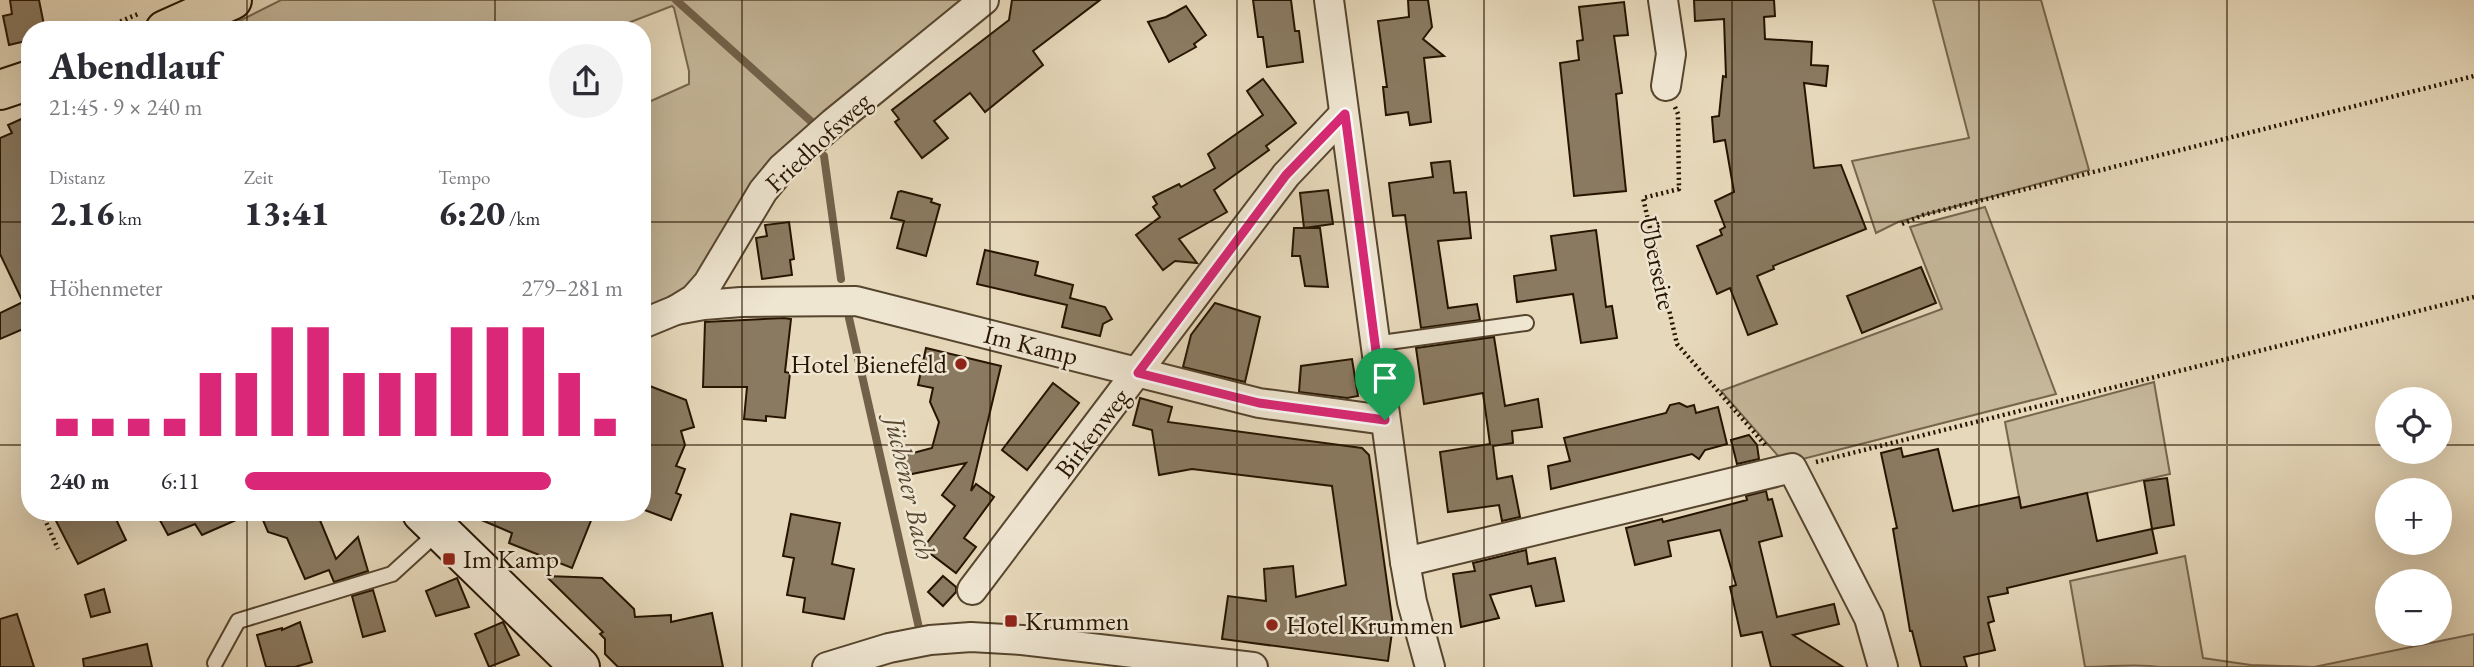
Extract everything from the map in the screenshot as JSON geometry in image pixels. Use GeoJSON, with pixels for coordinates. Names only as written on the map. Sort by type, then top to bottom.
{"type":"FeatureCollection","features":[{"type":"Feature","properties":{"kind":"main road"},"geometry":{"type":"LineString","coordinates":[[185,21],[232,0]]}},
{"type":"Feature","properties":{"kind":"main road"},"geometry":{"type":"LineString","coordinates":[[0,90],[21,83]]}},
{"type":"Feature","properties":{"kind":"street","name":"Friedhofsweg"},"geometry":{"type":"LineString","coordinates":[[651,320],[694,299],[708,283],[763,191],[782,168],[984,0]]}},
{"type":"Feature","properties":{"kind":"street"},"geometry":{"type":"LineString","coordinates":[[1329,0],[1405,562],[1412,602],[1430,667]]}},
{"type":"Feature","properties":{"kind":"street"},"geometry":{"type":"LineString","coordinates":[[1663,0],[1671,54],[1666,86]]}},
{"type":"Feature","properties":{"kind":"street","name":"Birkenweg"},"geometry":{"type":"LineString","coordinates":[[972,590],[1286,175],[1345,114]]}},
{"type":"Feature","properties":{"kind":"street","name":"Im Kamp"},"geometry":{"type":"LineString","coordinates":[[676,310],[741,302],[856,301],[1259,403],[1385,420]]}},
{"type":"Feature","properties":{"kind":"street"},"geometry":{"type":"LineString","coordinates":[[1405,562],[1792,468],[1869,618],[1883,667]]}},
{"type":"Feature","properties":{"kind":"street"},"geometry":{"type":"LineString","coordinates":[[431,521],[580,667]]}},
{"type":"Feature","properties":{"kind":"street"},"geometry":{"type":"LineString","coordinates":[[827,667],[889,648],[930,640],[971,637],[1022,639],[1253,667]]}},
{"type":"Feature","properties":{"kind":"lane"},"geometry":{"type":"LineString","coordinates":[[1374,344],[1526,323]]}},
{"type":"Feature","properties":{"kind":"lane"},"geometry":{"type":"LineString","coordinates":[[215,663],[238,621],[392,574],[431,521]]}},
{"type":"Feature","properties":{"kind":"path"},"geometry":{"type":"LineString","coordinates":[[1902,224],[1937,212],[2474,76]]}},
{"type":"Feature","properties":{"kind":"path","name":"Überseite"},"geometry":{"type":"LineString","coordinates":[[1666,86],[1678,114],[1679,189],[1643,198],[1674,338],[1687,358],[1781,462],[1792,468]]}},
{"type":"Feature","properties":{"kind":"path"},"geometry":{"type":"LineString","coordinates":[[1792,468],[2474,297]]}},
{"type":"Feature","properties":{"kind":"path"},"geometry":{"type":"LineString","coordinates":[[45,521],[58,549]]}},
{"type":"Feature","properties":{"kind":"shaded area"},"geometry":{"type":"Polygon","coordinates":[[[281,0],[966,0],[839,106],[695,289],[651,312],[651,101],[689,84],[689,71],[672,6],[633,21],[240,21],[281,0]]]}},
{"type":"Feature","properties":{"kind":"shaded area"},"geometry":{"type":"Polygon","coordinates":[[[1933,0],[2041,0],[2089,170],[1898,222],[1876,233],[1852,161],[1969,138],[1933,0]]]}},
{"type":"Feature","properties":{"kind":"shaded area"},"geometry":{"type":"Polygon","coordinates":[[[1985,207],[2056,394],[1791,462],[1779,457],[1721,391],[1942,309],[1910,227],[1985,207]]]}},
{"type":"Feature","properties":{"kind":"shaded area"},"geometry":{"type":"Polygon","coordinates":[[[2154,382],[2170,474],[2021,508],[2005,422],[2154,382]]]}},
{"type":"Feature","properties":{"kind":"shaded area"},"geometry":{"type":"Polygon","coordinates":[[[2185,556],[2203,658],[2251,665],[2314,667],[2085,667],[2070,581],[2185,556]]]}},
{"type":"Feature","properties":{"kind":"shaded area"},"geometry":{"type":"Polygon","coordinates":[[[2474,634],[2474,667],[2314,667],[2416,646],[2452,646],[2452,639],[2474,634]]]}},
{"type":"Feature","properties":{"kind":"building"},"geometry":{"type":"Polygon","coordinates":[[[10,0],[39,0],[43,21],[21,21],[21,42],[9,45],[3,16],[12,14],[10,0]]]}},
{"type":"Feature","properties":{"kind":"building"},"geometry":{"type":"Polygon","coordinates":[[[1012,0],[1100,0],[1033,51],[1043,65],[985,112],[970,93],[934,121],[948,138],[922,158],[895,122],[899,119],[892,110],[1009,20],[1012,0]]]}},
{"type":"Feature","properties":{"kind":"building"},"geometry":{"type":"Polygon","coordinates":[[[1253,0],[1291,0],[1303,62],[1267,67],[1263,37],[1258,37],[1253,0]]]}},
{"type":"Feature","properties":{"kind":"building"},"geometry":{"type":"Polygon","coordinates":[[[1408,0],[1428,0],[1432,27],[1423,39],[1444,56],[1424,58],[1431,122],[1410,125],[1408,112],[1386,115],[1383,87],[1387,87],[1378,21],[1409,17],[1408,0]]]}},
{"type":"Feature","properties":{"kind":"building"},"geometry":{"type":"Polygon","coordinates":[[[1694,0],[1774,0],[1775,16],[1764,17],[1765,39],[1812,42],[1811,65],[1828,66],[1826,86],[1804,83],[1814,168],[1841,165],[1866,229],[1773,266],[1774,269],[1757,276],[1777,324],[1748,335],[1730,288],[1717,294],[1697,246],[1722,235],[1720,230],[1725,227],[1715,201],[1734,192],[1725,140],[1714,142],[1712,117],[1719,116],[1723,76],[1726,77],[1724,19],[1695,21],[1694,0]]]}},
{"type":"Feature","properties":{"kind":"building"},"geometry":{"type":"Polygon","coordinates":[[[1624,2],[1628,35],[1614,36],[1622,93],[1616,94],[1626,191],[1574,196],[1560,63],[1579,60],[1577,41],[1583,40],[1579,7],[1624,2]]]}},
{"type":"Feature","properties":{"kind":"building"},"geometry":{"type":"Polygon","coordinates":[[[1186,6],[1206,35],[1194,44],[1196,47],[1169,62],[1148,22],[1166,17],[1186,6]]]}},
{"type":"Feature","properties":{"kind":"building"},"geometry":{"type":"Polygon","coordinates":[[[1263,79],[1296,123],[1266,146],[1269,150],[1214,190],[1227,212],[1179,239],[1197,263],[1175,261],[1163,270],[1136,235],[1160,217],[1153,207],[1157,204],[1153,197],[1179,184],[1181,187],[1215,168],[1208,154],[1263,115],[1247,91],[1263,79]]]}},
{"type":"Feature","properties":{"kind":"building"},"geometry":{"type":"Polygon","coordinates":[[[21,119],[21,298],[0,254],[0,138],[12,133],[8,125],[21,119]]]}},
{"type":"Feature","properties":{"kind":"building"},"geometry":{"type":"Polygon","coordinates":[[[1450,161],[1454,193],[1466,192],[1471,238],[1438,241],[1448,308],[1477,304],[1480,320],[1421,328],[1405,215],[1393,216],[1389,183],[1433,177],[1431,163],[1450,161]]]}},
{"type":"Feature","properties":{"kind":"building"},"geometry":{"type":"Polygon","coordinates":[[[1328,190],[1333,224],[1304,228],[1300,193],[1328,190]]]}},
{"type":"Feature","properties":{"kind":"building"},"geometry":{"type":"Polygon","coordinates":[[[898,192],[932,199],[931,202],[940,205],[926,256],[897,248],[904,221],[891,218],[898,192]]]}},
{"type":"Feature","properties":{"kind":"building"},"geometry":{"type":"Polygon","coordinates":[[[789,222],[794,259],[790,260],[792,275],[762,279],[756,238],[767,236],[765,225],[789,222]]]}},
{"type":"Feature","properties":{"kind":"building"},"geometry":{"type":"Polygon","coordinates":[[[1294,228],[1320,228],[1328,287],[1305,286],[1300,256],[1292,256],[1294,228]]]}},
{"type":"Feature","properties":{"kind":"building"},"geometry":{"type":"Polygon","coordinates":[[[1596,230],[1606,307],[1612,306],[1617,338],[1581,343],[1573,294],[1517,302],[1514,276],[1556,270],[1551,236],[1596,230]]]}},
{"type":"Feature","properties":{"kind":"building"},"geometry":{"type":"Polygon","coordinates":[[[985,250],[1038,262],[1035,275],[1073,285],[1070,298],[1105,307],[1112,319],[1103,324],[1100,336],[1062,327],[1067,305],[977,284],[985,250]]]}},
{"type":"Feature","properties":{"kind":"building"},"geometry":{"type":"Polygon","coordinates":[[[1921,267],[1936,303],[1862,333],[1847,296],[1921,267]]]}},
{"type":"Feature","properties":{"kind":"building"},"geometry":{"type":"Polygon","coordinates":[[[21,303],[21,330],[0,339],[0,313],[21,303]]]}},
{"type":"Feature","properties":{"kind":"building"},"geometry":{"type":"Polygon","coordinates":[[[1215,303],[1260,317],[1245,382],[1183,367],[1191,335],[1215,303]]]}},
{"type":"Feature","properties":{"kind":"building"},"geometry":{"type":"Polygon","coordinates":[[[791,319],[785,372],[790,373],[785,418],[766,416],[766,421],[744,419],[747,387],[703,387],[705,322],[791,319]]]}},
{"type":"Feature","properties":{"kind":"building"},"geometry":{"type":"Polygon","coordinates":[[[1494,337],[1505,406],[1538,399],[1542,427],[1512,431],[1513,443],[1493,446],[1497,479],[1512,476],[1520,517],[1502,521],[1499,505],[1448,512],[1440,452],[1490,444],[1483,393],[1424,404],[1416,348],[1494,337]]]}},
{"type":"Feature","properties":{"kind":"building"},"geometry":{"type":"Polygon","coordinates":[[[926,348],[1001,366],[971,491],[976,484],[994,497],[964,538],[976,547],[956,573],[923,548],[955,506],[942,495],[966,463],[902,476],[898,457],[932,448],[939,422],[930,402],[933,388],[918,385],[926,348]]]}},
{"type":"Feature","properties":{"kind":"building"},"geometry":{"type":"Polygon","coordinates":[[[1352,359],[1358,396],[1347,398],[1299,392],[1301,366],[1352,359]]]}},
{"type":"Feature","properties":{"kind":"building"},"geometry":{"type":"Polygon","coordinates":[[[1053,383],[1079,403],[1027,470],[1002,450],[1053,383]]]}},
{"type":"Feature","properties":{"kind":"building"},"geometry":{"type":"Polygon","coordinates":[[[651,386],[686,400],[694,427],[681,431],[685,445],[676,466],[685,469],[676,493],[681,495],[671,520],[651,512],[651,386]]]}},
{"type":"Feature","properties":{"kind":"building"},"geometry":{"type":"Polygon","coordinates":[[[1140,398],[1172,407],[1168,422],[1362,448],[1369,455],[1393,625],[1388,661],[1222,639],[1228,596],[1266,601],[1264,569],[1293,566],[1296,597],[1346,585],[1332,486],[1192,469],[1159,475],[1152,430],[1133,425],[1140,398]]]}},
{"type":"Feature","properties":{"kind":"building"},"geometry":{"type":"Polygon","coordinates":[[[1679,403],[1687,407],[1694,405],[1696,413],[1718,407],[1727,444],[1705,450],[1699,459],[1692,454],[1551,489],[1548,466],[1570,461],[1564,438],[1666,413],[1670,405],[1679,403]]]}},
{"type":"Feature","properties":{"kind":"building"},"geometry":{"type":"Polygon","coordinates":[[[1749,435],[1757,445],[1759,459],[1737,464],[1731,440],[1749,435]]]}},
{"type":"Feature","properties":{"kind":"building"},"geometry":{"type":"Polygon","coordinates":[[[1901,448],[1903,457],[1938,449],[1953,511],[2019,497],[2021,508],[2087,493],[2097,541],[2152,529],[2157,553],[2007,588],[2008,593],[1988,597],[1994,621],[1988,623],[1995,650],[1964,657],[1967,667],[1921,667],[1910,631],[1893,529],[1897,528],[1881,453],[1901,448]]]}},
{"type":"Feature","properties":{"kind":"building"},"geometry":{"type":"Polygon","coordinates":[[[2167,478],[2174,525],[2152,529],[2144,481],[2167,478]]]}},
{"type":"Feature","properties":{"kind":"building"},"geometry":{"type":"Polygon","coordinates":[[[1766,491],[1768,500],[1772,499],[1782,536],[1759,542],[1777,617],[1834,604],[1839,624],[1793,635],[1843,667],[1771,667],[1762,632],[1741,636],[1730,587],[1736,585],[1720,530],[1668,541],[1671,556],[1635,565],[1626,528],[1662,519],[1663,522],[1747,500],[1746,496],[1766,491]]]}},
{"type":"Feature","properties":{"kind":"building"},"geometry":{"type":"Polygon","coordinates":[[[791,514],[840,523],[832,564],[854,569],[844,619],[803,612],[805,598],[787,595],[794,558],[783,556],[791,514]]]}},
{"type":"Feature","properties":{"kind":"building"},"geometry":{"type":"Polygon","coordinates":[[[56,521],[117,521],[126,540],[78,564],[56,521]]]}},
{"type":"Feature","properties":{"kind":"building"},"geometry":{"type":"Polygon","coordinates":[[[160,521],[234,521],[202,535],[195,524],[168,535],[160,521]]]}},
{"type":"Feature","properties":{"kind":"building"},"geometry":{"type":"Polygon","coordinates":[[[263,521],[320,521],[336,559],[358,537],[368,571],[334,582],[329,570],[305,579],[287,538],[268,532],[263,521]]]}},
{"type":"Feature","properties":{"kind":"building"},"geometry":{"type":"Polygon","coordinates":[[[484,521],[591,521],[572,568],[509,543],[512,533],[484,521]]]}},
{"type":"Feature","properties":{"kind":"building"},"geometry":{"type":"Polygon","coordinates":[[[1526,550],[1528,564],[1555,558],[1564,601],[1536,606],[1531,586],[1490,595],[1499,618],[1461,627],[1453,574],[1475,571],[1473,563],[1526,550]]]}},
{"type":"Feature","properties":{"kind":"building"},"geometry":{"type":"Polygon","coordinates":[[[546,576],[602,578],[634,609],[635,617],[671,615],[671,622],[712,613],[723,667],[618,667],[605,654],[605,639],[600,634],[603,632],[546,576]]]}},
{"type":"Feature","properties":{"kind":"building"},"geometry":{"type":"Polygon","coordinates":[[[943,576],[956,587],[956,592],[943,606],[928,592],[943,576]]]}},
{"type":"Feature","properties":{"kind":"building"},"geometry":{"type":"Polygon","coordinates":[[[457,578],[469,607],[436,616],[426,591],[457,578]]]}},
{"type":"Feature","properties":{"kind":"building"},"geometry":{"type":"Polygon","coordinates":[[[104,589],[110,612],[91,617],[85,595],[104,589]]]}},
{"type":"Feature","properties":{"kind":"building"},"geometry":{"type":"Polygon","coordinates":[[[373,590],[385,631],[363,637],[352,596],[373,590]]]}},
{"type":"Feature","properties":{"kind":"building"},"geometry":{"type":"Polygon","coordinates":[[[17,614],[34,667],[0,667],[0,619],[17,614]]]}},
{"type":"Feature","properties":{"kind":"building"},"geometry":{"type":"Polygon","coordinates":[[[300,622],[312,662],[295,667],[266,667],[257,635],[282,630],[300,622]]]}},
{"type":"Feature","properties":{"kind":"building"},"geometry":{"type":"Polygon","coordinates":[[[503,622],[519,655],[489,667],[475,634],[503,622]]]}},
{"type":"Feature","properties":{"kind":"building"},"geometry":{"type":"Polygon","coordinates":[[[147,644],[152,667],[84,667],[83,659],[147,644]]]}},
{"type":"Feature","properties":{"kind":"waterway","name":"Jüchener Bach"},"geometry":{"type":"LineString","coordinates":[[676,0],[814,124]]}},
{"type":"Feature","properties":{"kind":"waterway","name":"Jüchener Bach"},"geometry":{"type":"LineString","coordinates":[[824,156],[841,279]]}},
{"type":"Feature","properties":{"kind":"waterway","name":"Jüchener Bach"},"geometry":{"type":"LineString","coordinates":[[849,318],[919,628]]}},
{"type":"Feature","properties":{"kind":"place","name":"Hotel Bienefeld"},"geometry":{"type":"Point","coordinates":[961,364]}},
{"type":"Feature","properties":{"kind":"place","name":"Im Kamp"},"geometry":{"type":"Point","coordinates":[449,559]}},
{"type":"Feature","properties":{"kind":"place","name":"Krummen"},"geometry":{"type":"Point","coordinates":[1011,621]}},
{"type":"Feature","properties":{"kind":"place","name":"Hotel Krummen"},"geometry":{"type":"Point","coordinates":[1272,625]}},
{"type":"Feature","properties":{"kind":"route"},"geometry":{"type":"LineString","coordinates":[[1345,114],[1374,344],[1385,420],[1259,403],[1138,373],[1286,175],[1345,114]]}}]}
